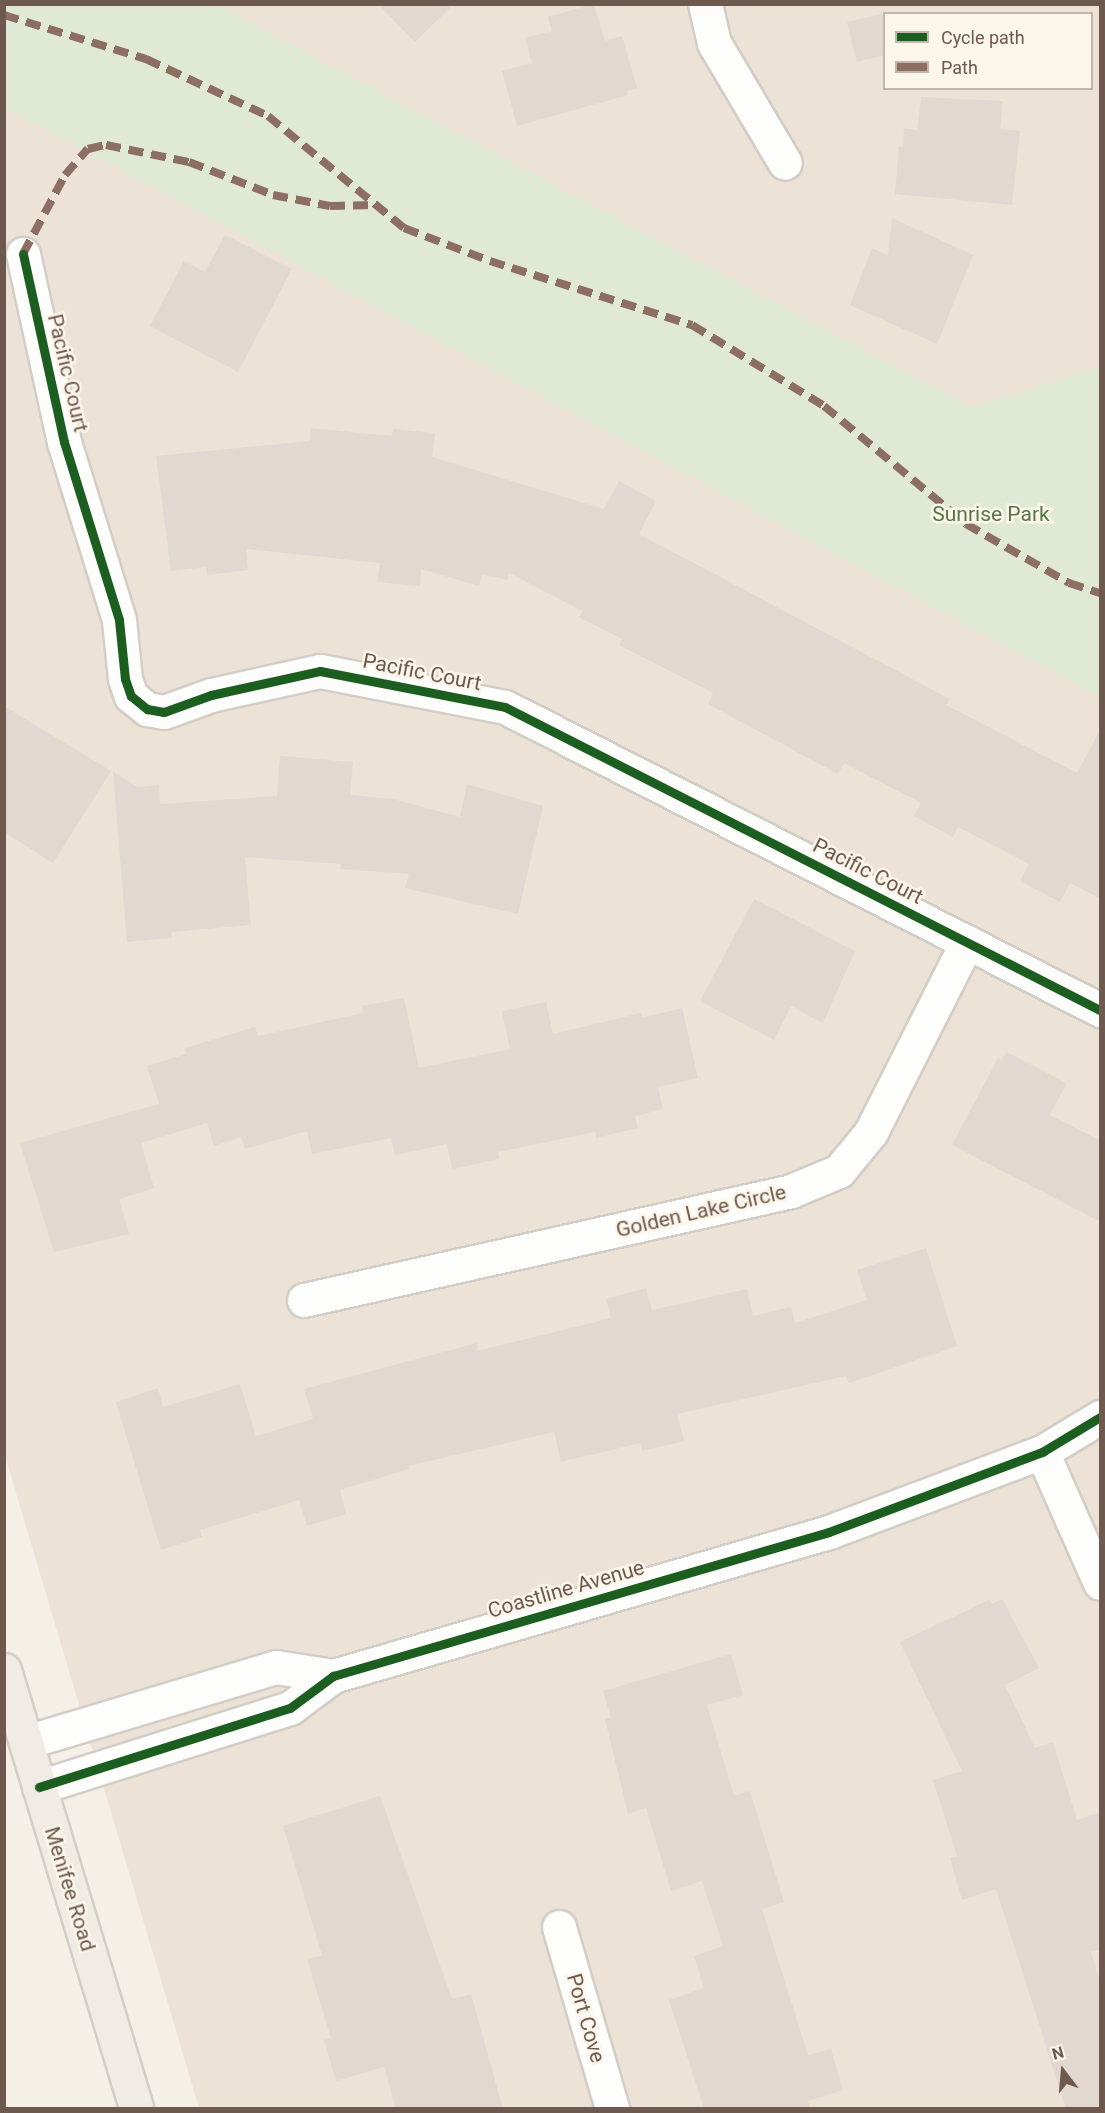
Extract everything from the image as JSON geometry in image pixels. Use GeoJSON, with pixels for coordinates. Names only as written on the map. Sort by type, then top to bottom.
{"type":"FeatureCollection","features":[{"type":"Feature","properties":{"kind":"main road","name":"Menifee Road"},"geometry":{"type":"LineString","coordinates":[[4,1670],[136,2109]]}},
{"type":"Feature","properties":{"kind":"street"},"geometry":{"type":"LineString","coordinates":[[705,4],[714,43],[785,163]]}},
{"type":"Feature","properties":{"kind":"street","name":"Pacific Court"},"geometry":{"type":"LineString","coordinates":[[23,254],[64,442],[119,620],[125,679],[131,696],[147,709],[164,712],[222,692],[320,671],[505,707],[1101,1010]]}},
{"type":"Feature","properties":{"kind":"street","name":"Golden Lake Circle"},"geometry":{"type":"LineString","coordinates":[[304,1300],[791,1191],[839,1171],[871,1132],[967,942]]}},
{"type":"Feature","properties":{"kind":"street","name":"Coastline Avenue"},"geometry":{"type":"LineString","coordinates":[[39,1787],[290,1708],[333,1676],[830,1532],[1042,1452],[1101,1417]]}},
{"type":"Feature","properties":{"kind":"street"},"geometry":{"type":"LineString","coordinates":[[1042,1452],[1101,1583]]}},
{"type":"Feature","properties":{"kind":"street","name":"Coastline Avenue"},"geometry":{"type":"LineString","coordinates":[[26,1742],[276,1667],[333,1676]]}},
{"type":"Feature","properties":{"kind":"street","name":"Port Cove"},"geometry":{"type":"LineString","coordinates":[[559,1927],[612,2109]]}},
{"type":"Feature","properties":{"kind":"shaded area"},"geometry":{"type":"Polygon","coordinates":[[[4,5],[1100,5],[1100,2108],[199,2108],[5,1456],[4,5]]]}},
{"type":"Feature","properties":{"kind":"green space","name":"Sunrise Park"},"geometry":{"type":"Polygon","coordinates":[[[4,5],[217,5],[971,407],[1100,367],[1100,697],[5,108],[4,5]]]}},
{"type":"Feature","properties":{"kind":"building"},"geometry":{"type":"Polygon","coordinates":[[[378,4],[454,4],[415,42],[378,4]]]}},
{"type":"Feature","properties":{"kind":"building"},"geometry":{"type":"Polygon","coordinates":[[[594,4],[605,41],[622,36],[637,88],[627,91],[628,95],[517,126],[502,71],[532,63],[525,38],[552,31],[548,17],[594,4]]]}},
{"type":"Feature","properties":{"kind":"building"},"geometry":{"type":"Polygon","coordinates":[[[883,13],[883,56],[857,62],[847,22],[883,13]]]}},
{"type":"Feature","properties":{"kind":"building"},"geometry":{"type":"Polygon","coordinates":[[[921,97],[1003,101],[1000,129],[1020,131],[1012,205],[895,194],[899,147],[903,147],[904,128],[917,130],[921,97]]]}},
{"type":"Feature","properties":{"kind":"building"},"geometry":{"type":"Polygon","coordinates":[[[892,218],[973,255],[937,344],[850,305],[872,248],[888,255],[892,218]]]}},
{"type":"Feature","properties":{"kind":"building"},"geometry":{"type":"Polygon","coordinates":[[[225,235],[292,269],[238,372],[150,326],[184,261],[205,272],[225,235]]]}},
{"type":"Feature","properties":{"kind":"building"},"geometry":{"type":"Polygon","coordinates":[[[311,428],[392,436],[393,429],[435,433],[432,457],[604,509],[619,481],[656,501],[639,534],[950,699],[946,705],[1077,773],[1101,728],[1101,899],[1070,883],[1060,902],[1020,881],[1029,864],[958,827],[953,837],[914,816],[921,803],[844,763],[838,774],[708,704],[713,693],[619,645],[622,639],[579,617],[583,611],[509,573],[507,580],[482,574],[479,586],[421,569],[420,586],[377,582],[380,563],[246,549],[248,570],[207,575],[206,567],[171,571],[156,456],[310,441],[311,428]]]}},
{"type":"Feature","properties":{"kind":"building"},"geometry":{"type":"Polygon","coordinates":[[[4,706],[111,771],[53,863],[4,832],[4,706]]]}},
{"type":"Feature","properties":{"kind":"building"},"geometry":{"type":"Polygon","coordinates":[[[280,756],[353,762],[350,795],[393,799],[460,817],[467,784],[543,806],[518,914],[405,888],[409,874],[340,869],[341,864],[245,857],[251,925],[171,932],[172,938],[127,942],[113,772],[138,787],[159,785],[160,804],[277,796],[280,756]]]}},
{"type":"Feature","properties":{"kind":"building"},"geometry":{"type":"Polygon","coordinates":[[[754,899],[855,951],[823,1023],[791,1006],[774,1040],[700,1001],[754,899]]]}},
{"type":"Feature","properties":{"kind":"building"},"geometry":{"type":"Polygon","coordinates":[[[404,998],[419,1068],[510,1049],[502,1011],[546,1002],[553,1034],[641,1013],[642,1018],[682,1008],[698,1078],[658,1087],[663,1109],[635,1116],[638,1128],[596,1138],[595,1132],[498,1152],[499,1159],[452,1169],[447,1144],[395,1155],[391,1138],[312,1154],[307,1131],[245,1149],[241,1137],[214,1146],[207,1123],[141,1143],[154,1188],[119,1199],[129,1234],[54,1252],[20,1143],[159,1104],[147,1066],[186,1054],[185,1048],[255,1027],[258,1036],[363,1013],[362,1006],[404,998]]]}},
{"type":"Feature","properties":{"kind":"building"},"geometry":{"type":"Polygon","coordinates":[[[1006,1052],[1067,1083],[1050,1115],[1101,1141],[1101,1222],[952,1145],[998,1058],[1002,1060],[1006,1052]]]}},
{"type":"Feature","properties":{"kind":"building"},"geometry":{"type":"Polygon","coordinates":[[[926,1248],[957,1346],[849,1383],[846,1376],[677,1414],[684,1441],[642,1451],[640,1443],[561,1462],[554,1432],[408,1466],[409,1469],[340,1490],[346,1514],[307,1526],[299,1500],[200,1530],[202,1537],[161,1550],[116,1402],[158,1388],[163,1407],[240,1384],[256,1436],[313,1419],[304,1389],[477,1343],[478,1351],[611,1318],[606,1299],[646,1288],[652,1310],[747,1289],[753,1316],[791,1307],[795,1323],[867,1300],[857,1270],[926,1248]]]}},
{"type":"Feature","properties":{"kind":"building"},"geometry":{"type":"Polygon","coordinates":[[[1002,1599],[1039,1668],[1005,1685],[1035,1748],[1053,1742],[1077,1820],[1101,1812],[1101,1949],[1091,1952],[1101,1984],[1101,2109],[1066,2109],[996,1889],[962,1900],[950,1858],[957,1856],[933,1780],[962,1771],[900,1642],[989,1600],[992,1604],[1002,1599]]]}},
{"type":"Feature","properties":{"kind":"building"},"geometry":{"type":"Polygon","coordinates":[[[731,1654],[743,1695],[707,1705],[734,1796],[750,1791],[784,1902],[762,1909],[808,2055],[831,2049],[843,2090],[808,2101],[810,2109],[704,2109],[669,2000],[704,1988],[694,1956],[723,1946],[702,1881],[671,1891],[646,1808],[628,1814],[605,1719],[611,1718],[603,1691],[731,1654]]]}},
{"type":"Feature","properties":{"kind":"building"},"geometry":{"type":"Polygon","coordinates":[[[380,1796],[452,1999],[471,1994],[503,2109],[396,2109],[384,2067],[336,2081],[324,2040],[331,2038],[307,1959],[322,1955],[283,1826],[380,1796]]]}},
{"type":"Feature","properties":{"kind":"marked path"},"geometry":{"type":"LineString","coordinates":[[4,15],[146,59],[268,116],[404,228],[490,261],[692,325],[824,406],[966,524],[1069,583],[1100,593]]}},
{"type":"Feature","properties":{"kind":"marked path"},"geometry":{"type":"LineString","coordinates":[[23,254],[65,175],[88,149],[106,145],[189,162],[273,195],[330,206],[376,205]]}},
{"type":"Feature","properties":{"kind":"cycle path"},"geometry":{"type":"LineString","coordinates":[[23,254],[64,442],[119,620],[125,679],[131,696],[147,709],[164,712],[211,695],[320,671],[505,707],[1100,1010]]}},
{"type":"Feature","properties":{"kind":"cycle path"},"geometry":{"type":"LineString","coordinates":[[39,1787],[290,1708],[333,1676],[829,1532],[1042,1452],[1100,1417]]}}]}
